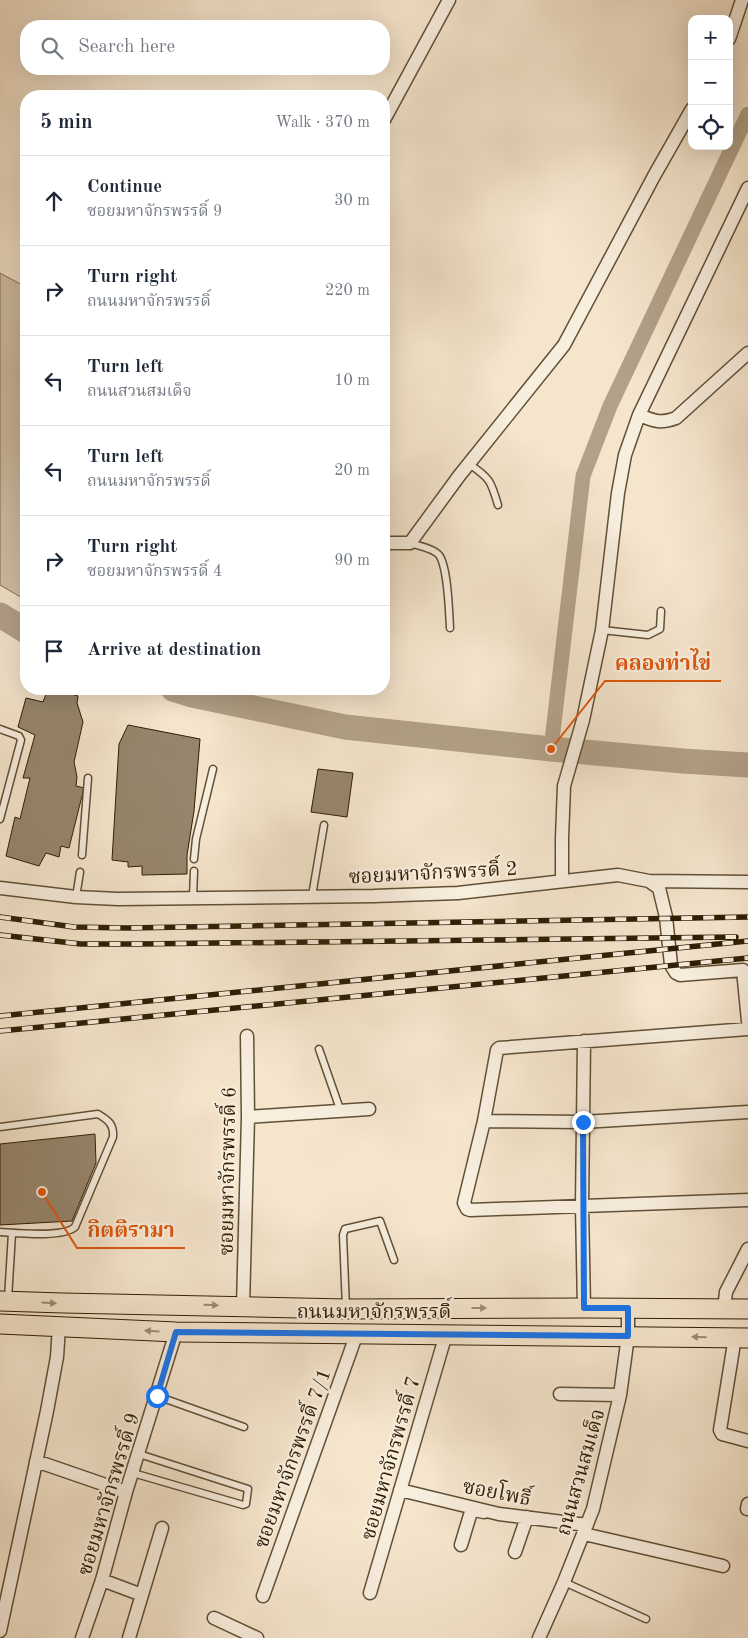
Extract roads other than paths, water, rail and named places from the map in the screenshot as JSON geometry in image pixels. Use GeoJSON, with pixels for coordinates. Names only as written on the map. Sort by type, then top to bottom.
{"type":"FeatureCollection","features":[{"type":"Feature","properties":{"kind":"main road","name":"ถนนมหาจักรพรรดิ์"},"geometry":{"type":"LineString","coordinates":[[4,1301],[63,1304],[346,1309],[748,1309]]}},
{"type":"Feature","properties":{"kind":"main road","name":"ถนนมหาจักรพรรดิ์"},"geometry":{"type":"LineString","coordinates":[[0,1324],[176,1332],[741,1337]]}},
{"type":"Feature","properties":{"kind":"street"},"geometry":{"type":"LineString","coordinates":[[390,109],[449,0]]}},
{"type":"Feature","properties":{"kind":"street"},"geometry":{"type":"LineString","coordinates":[[733,26],[742,0]]}},
{"type":"Feature","properties":{"kind":"street"},"geometry":{"type":"LineString","coordinates":[[390,543],[410,543],[468,464],[564,345],[688,116]]}},
{"type":"Feature","properties":{"kind":"street"},"geometry":{"type":"LineString","coordinates":[[562,881],[564,786],[583,720],[602,630],[618,493],[626,456],[639,415],[748,188]]}},
{"type":"Feature","properties":{"kind":"street"},"geometry":{"type":"LineString","coordinates":[[639,415],[658,422],[665,422],[676,418],[748,353]]}},
{"type":"Feature","properties":{"kind":"street","name":"ซอยมหาจักรพรรดิ์ 2"},"geometry":{"type":"LineString","coordinates":[[0,888],[76,897],[118,899],[458,892],[503,889],[618,875],[649,880],[748,882]]}},
{"type":"Feature","properties":{"kind":"street"},"geometry":{"type":"LineString","coordinates":[[649,880],[659,888],[666,918],[672,965],[676,973],[680,975],[746,969],[748,1021]]}},
{"type":"Feature","properties":{"kind":"street"},"geometry":{"type":"LineString","coordinates":[[748,1029],[500,1048],[497,1050],[484,1121],[464,1203],[467,1209],[470,1210],[748,1200]]}},
{"type":"Feature","properties":{"kind":"street","name":"ซอยมหาจักรพรรดิ์ 6"},"geometry":{"type":"LineString","coordinates":[[243,1306],[248,1117],[247,1036]]}},
{"type":"Feature","properties":{"kind":"street"},"geometry":{"type":"LineString","coordinates":[[584,1042],[582,1206],[584,1308]]}},
{"type":"Feature","properties":{"kind":"street"},"geometry":{"type":"LineString","coordinates":[[248,1117],[370,1109]]}},
{"type":"Feature","properties":{"kind":"street"},"geometry":{"type":"LineString","coordinates":[[484,1121],[583,1122],[748,1112]]}},
{"type":"Feature","properties":{"kind":"street"},"geometry":{"type":"LineString","coordinates":[[724,1309],[726,1292],[748,1249]]}},
{"type":"Feature","properties":{"kind":"street","name":"ถนนสวนสมเด็จ"},"geometry":{"type":"LineString","coordinates":[[539,1638],[593,1509],[620,1395],[628,1336],[628,1308]]}},
{"type":"Feature","properties":{"kind":"street"},"geometry":{"type":"LineString","coordinates":[[0,1631],[57,1357],[59,1326]]}},
{"type":"Feature","properties":{"kind":"street","name":"ซอยมหาจักรพรรดิ์ 9"},"geometry":{"type":"LineString","coordinates":[[82,1638],[102,1580],[126,1492],[176,1332]]}},
{"type":"Feature","properties":{"kind":"street","name":"ซอยมหาจักรพรรดิ์ 7/1"},"geometry":{"type":"LineString","coordinates":[[263,1596],[357,1333]]}},
{"type":"Feature","properties":{"kind":"street","name":"ซอยมหาจักรพรรดิ์ 7"},"geometry":{"type":"LineString","coordinates":[[370,1592],[446,1334]]}},
{"type":"Feature","properties":{"kind":"street"},"geometry":{"type":"LineString","coordinates":[[741,1337],[720,1430],[722,1434],[748,1441]]}},
{"type":"Feature","properties":{"kind":"street"},"geometry":{"type":"LineString","coordinates":[[560,1394],[620,1395]]}},
{"type":"Feature","properties":{"kind":"street"},"geometry":{"type":"LineString","coordinates":[[36,1461],[126,1492]]}},
{"type":"Feature","properties":{"kind":"street","name":"ซอยโพธิ์"},"geometry":{"type":"LineString","coordinates":[[400,1490],[499,1514],[526,1517],[585,1530],[723,1566]]}},
{"type":"Feature","properties":{"kind":"street"},"geometry":{"type":"LineString","coordinates":[[461,1545],[470,1515],[474,1510],[499,1514]]}},
{"type":"Feature","properties":{"kind":"street"},"geometry":{"type":"LineString","coordinates":[[515,1552],[526,1517]]}},
{"type":"Feature","properties":{"kind":"street"},"geometry":{"type":"LineString","coordinates":[[129,1638],[162,1528]]}},
{"type":"Feature","properties":{"kind":"street"},"geometry":{"type":"LineString","coordinates":[[102,1580],[142,1594]]}},
{"type":"Feature","properties":{"kind":"street"},"geometry":{"type":"LineString","coordinates":[[214,1618],[257,1638]]}},
{"type":"Feature","properties":{"kind":"lane"},"geometry":{"type":"LineString","coordinates":[[468,464],[485,476],[492,484],[498,505]]}},
{"type":"Feature","properties":{"kind":"lane"},"geometry":{"type":"LineString","coordinates":[[410,543],[434,552],[439,556],[444,567],[450,628]]}},
{"type":"Feature","properties":{"kind":"lane"},"geometry":{"type":"LineString","coordinates":[[602,630],[648,635],[660,629],[661,611]]}},
{"type":"Feature","properties":{"kind":"lane"},"geometry":{"type":"LineString","coordinates":[[0,729],[19,736],[21,740],[0,820]]}},
{"type":"Feature","properties":{"kind":"lane"},"geometry":{"type":"LineString","coordinates":[[194,859],[196,839],[213,769]]}},
{"type":"Feature","properties":{"kind":"lane"},"geometry":{"type":"LineString","coordinates":[[82,855],[88,778]]}},
{"type":"Feature","properties":{"kind":"lane"},"geometry":{"type":"LineString","coordinates":[[312,896],[324,825]]}},
{"type":"Feature","properties":{"kind":"lane"},"geometry":{"type":"LineString","coordinates":[[193,898],[194,871]]}},
{"type":"Feature","properties":{"kind":"lane"},"geometry":{"type":"LineString","coordinates":[[76,897],[80,872]]}},
{"type":"Feature","properties":{"kind":"lane"},"geometry":{"type":"LineString","coordinates":[[320,1049],[341,1112]]}},
{"type":"Feature","properties":{"kind":"lane"},"geometry":{"type":"LineString","coordinates":[[0,1127],[98,1114],[112,1124],[113,1130],[113,1137],[75,1227],[66,1232],[28,1234],[0,1232]]}},
{"type":"Feature","properties":{"kind":"lane"},"geometry":{"type":"LineString","coordinates":[[346,1309],[343,1234],[345,1229],[380,1221],[394,1260]]}},
{"type":"Feature","properties":{"kind":"lane"},"geometry":{"type":"LineString","coordinates":[[4,1301],[12,1233]]}},
{"type":"Feature","properties":{"kind":"lane"},"geometry":{"type":"LineString","coordinates":[[157,1396],[244,1427]]}},
{"type":"Feature","properties":{"kind":"lane"},"geometry":{"type":"LineString","coordinates":[[133,1473],[242,1505],[246,1504],[248,1489],[139,1454]]}},
{"type":"Feature","properties":{"kind":"lane"},"geometry":{"type":"LineString","coordinates":[[564,1582],[646,1619]]}},
{"type":"Feature","properties":{"kind":"waterway"},"geometry":{"type":"LineString","coordinates":[[551,749],[583,476],[610,406],[748,114]]}},
{"type":"Feature","properties":{"kind":"waterway"},"geometry":{"type":"LineString","coordinates":[[0,615],[20,627]]}},
{"type":"Feature","properties":{"kind":"waterway"},"geometry":{"type":"LineString","coordinates":[[192,695],[345,727],[551,749],[748,765]]}},
{"type":"Feature","properties":{"kind":"railway"},"geometry":{"type":"LineString","coordinates":[[0,917],[74,927],[128,928],[748,917]]}},
{"type":"Feature","properties":{"kind":"railway"},"geometry":{"type":"LineString","coordinates":[[0,935],[81,944],[736,937]]}},
{"type":"Feature","properties":{"kind":"railway"},"geometry":{"type":"LineString","coordinates":[[0,1016],[748,941]]}},
{"type":"Feature","properties":{"kind":"railway"},"geometry":{"type":"LineString","coordinates":[[0,1031],[748,958]]}},
{"type":"Feature","properties":{"kind":"place","name":"คลองท่าไข่"},"geometry":{"type":"Point","coordinates":[551,749]}},
{"type":"Feature","properties":{"kind":"place","name":"กิตติรามา"},"geometry":{"type":"Point","coordinates":[42,1192]}}]}
